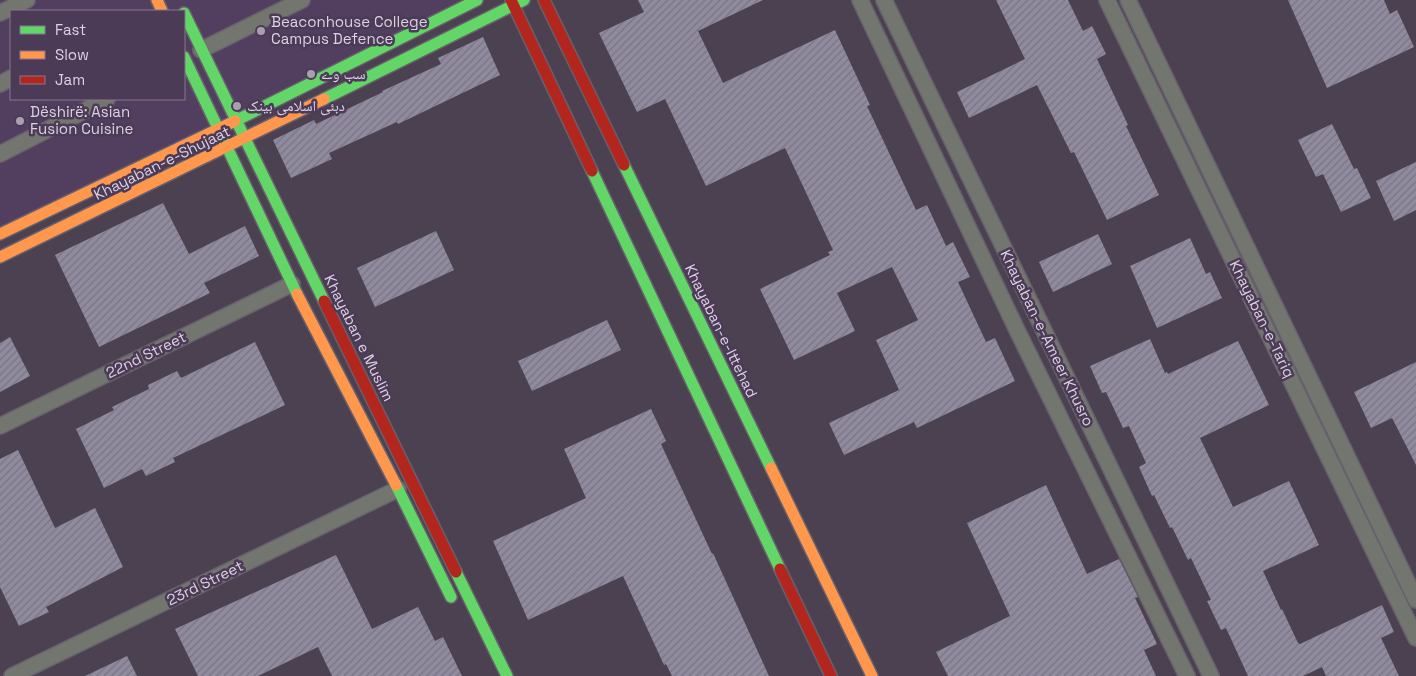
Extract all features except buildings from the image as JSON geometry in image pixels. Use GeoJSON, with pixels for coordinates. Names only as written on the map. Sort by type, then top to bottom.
{"type":"FeatureCollection","features":[{"type":"Feature","properties":{"kind":"main road","name":"Khayaban-e-Shujaat"},"geometry":{"type":"LineString","coordinates":[[0,234],[218,130],[478,0]]}},
{"type":"Feature","properties":{"kind":"main road","name":"Khayaban-e-Shujaat"},"geometry":{"type":"LineString","coordinates":[[0,257],[245,139],[516,2]]}},
{"type":"Feature","properties":{"kind":"main road"},"geometry":{"type":"LineString","coordinates":[[516,2],[522,24],[831,676]]}},
{"type":"Feature","properties":{"kind":"main road"},"geometry":{"type":"LineString","coordinates":[[522,24],[522,14],[529,6],[546,4]]}},
{"type":"Feature","properties":{"kind":"main road","name":"Khayaban-e-Ittehad"},"geometry":{"type":"LineString","coordinates":[[546,4],[872,676]]}},
{"type":"Feature","properties":{"kind":"main road","name":"Khayaban e Muslim"},"geometry":{"type":"LineString","coordinates":[[185,16],[507,676]]}},
{"type":"Feature","properties":{"kind":"main road"},"geometry":{"type":"LineString","coordinates":[[185,60],[292,284],[398,489],[453,601],[465,589]]}},
{"type":"Feature","properties":{"kind":"street"},"geometry":{"type":"LineString","coordinates":[[0,13],[27,0]]}},
{"type":"Feature","properties":{"kind":"street"},"geometry":{"type":"LineString","coordinates":[[202,50],[302,0]]}},
{"type":"Feature","properties":{"kind":"street","name":"Khayaban-e-Ameer Khusro"},"geometry":{"type":"LineString","coordinates":[[860,0],[1010,316],[1187,676]]}},
{"type":"Feature","properties":{"kind":"street","name":"Khayaban-e-Ameer Khusro"},"geometry":{"type":"LineString","coordinates":[[884,0],[1211,676]]}},
{"type":"Feature","properties":{"kind":"street","name":"Khayaban-e-Tariq"},"geometry":{"type":"LineString","coordinates":[[1107,0],[1416,638]]}},
{"type":"Feature","properties":{"kind":"street","name":"Khayaban-e-Tariq"},"geometry":{"type":"LineString","coordinates":[[1128,0],[1416,600]]}},
{"type":"Feature","properties":{"kind":"street"},"geometry":{"type":"LineString","coordinates":[[0,154],[105,100]]}},
{"type":"Feature","properties":{"kind":"street"},"geometry":{"type":"LineString","coordinates":[[1217,228],[1221,233],[1227,234],[1234,229],[1235,223]]}},
{"type":"Feature","properties":{"kind":"street"},"geometry":{"type":"LineString","coordinates":[[991,276],[997,281],[1005,281],[1011,276],[1014,269]]}},
{"type":"Feature","properties":{"kind":"street","name":"22nd Street"},"geometry":{"type":"LineString","coordinates":[[0,426],[292,284]]}},
{"type":"Feature","properties":{"kind":"street"},"geometry":{"type":"LineString","coordinates":[[1010,316],[1009,309],[1015,300],[1026,300],[1032,305]]}},
{"type":"Feature","properties":{"kind":"street"},"geometry":{"type":"LineString","coordinates":[[1331,462],[1330,456],[1334,452],[1342,451],[1346,454]]}},
{"type":"Feature","properties":{"kind":"street","name":"23rd Street"},"geometry":{"type":"LineString","coordinates":[[12,676],[398,489]]}},
{"type":"Feature","properties":{"kind":"shaded area"},"geometry":{"type":"Polygon","coordinates":[[[0,0],[487,0],[0,238],[0,0]]]}},
{"type":"Feature","properties":{"kind":"traffic: fast"},"geometry":{"type":"LineString","coordinates":[[235,121],[477,0]]}},
{"type":"Feature","properties":{"kind":"traffic: fast"},"geometry":{"type":"LineString","coordinates":[[324,99],[524,0]]}},
{"type":"Feature","properties":{"kind":"traffic: fast"},"geometry":{"type":"LineString","coordinates":[[185,15],[324,301]]}},
{"type":"Feature","properties":{"kind":"traffic: fast"},"geometry":{"type":"LineString","coordinates":[[185,59],[297,294]]}},
{"type":"Feature","properties":{"kind":"traffic: fast"},"geometry":{"type":"LineString","coordinates":[[624,165],[771,468]]}},
{"type":"Feature","properties":{"kind":"traffic: fast"},"geometry":{"type":"LineString","coordinates":[[592,171],[780,569]]}},
{"type":"Feature","properties":{"kind":"traffic: fast"},"geometry":{"type":"LineString","coordinates":[[396,485],[451,597]]}},
{"type":"Feature","properties":{"kind":"traffic: fast"},"geometry":{"type":"LineString","coordinates":[[456,572],[507,676]]}},
{"type":"Feature","properties":{"kind":"traffic: slow"},"geometry":{"type":"LineString","coordinates":[[157,0],[162,10]]}},
{"type":"Feature","properties":{"kind":"traffic: slow"},"geometry":{"type":"LineString","coordinates":[[0,257],[324,99]]}},
{"type":"Feature","properties":{"kind":"traffic: slow"},"geometry":{"type":"LineString","coordinates":[[0,234],[235,121]]}},
{"type":"Feature","properties":{"kind":"traffic: slow"},"geometry":{"type":"LineString","coordinates":[[297,294],[396,485]]}},
{"type":"Feature","properties":{"kind":"traffic: slow"},"geometry":{"type":"LineString","coordinates":[[771,468],[872,676]]}},
{"type":"Feature","properties":{"kind":"traffic: jam"},"geometry":{"type":"LineString","coordinates":[[511,0],[592,171]]}},
{"type":"Feature","properties":{"kind":"traffic: jam"},"geometry":{"type":"LineString","coordinates":[[544,0],[624,165]]}},
{"type":"Feature","properties":{"kind":"traffic: jam"},"geometry":{"type":"LineString","coordinates":[[324,301],[456,572]]}},
{"type":"Feature","properties":{"kind":"traffic: jam"},"geometry":{"type":"LineString","coordinates":[[780,569],[831,676]]}},
{"type":"Feature","properties":{"kind":"place","name":"Beaconhouse College Campus Defence"},"geometry":{"type":"Point","coordinates":[261,31]}},
{"type":"Feature","properties":{"kind":"place","name":"سب وے"},"geometry":{"type":"Point","coordinates":[311,74]}},
{"type":"Feature","properties":{"kind":"place","name":"دبئی اسلامی بینک"},"geometry":{"type":"Point","coordinates":[237,106]}},
{"type":"Feature","properties":{"kind":"place","name":"Dëshirë: Asian Fusion Cuisine"},"geometry":{"type":"Point","coordinates":[20,121]}}]}
